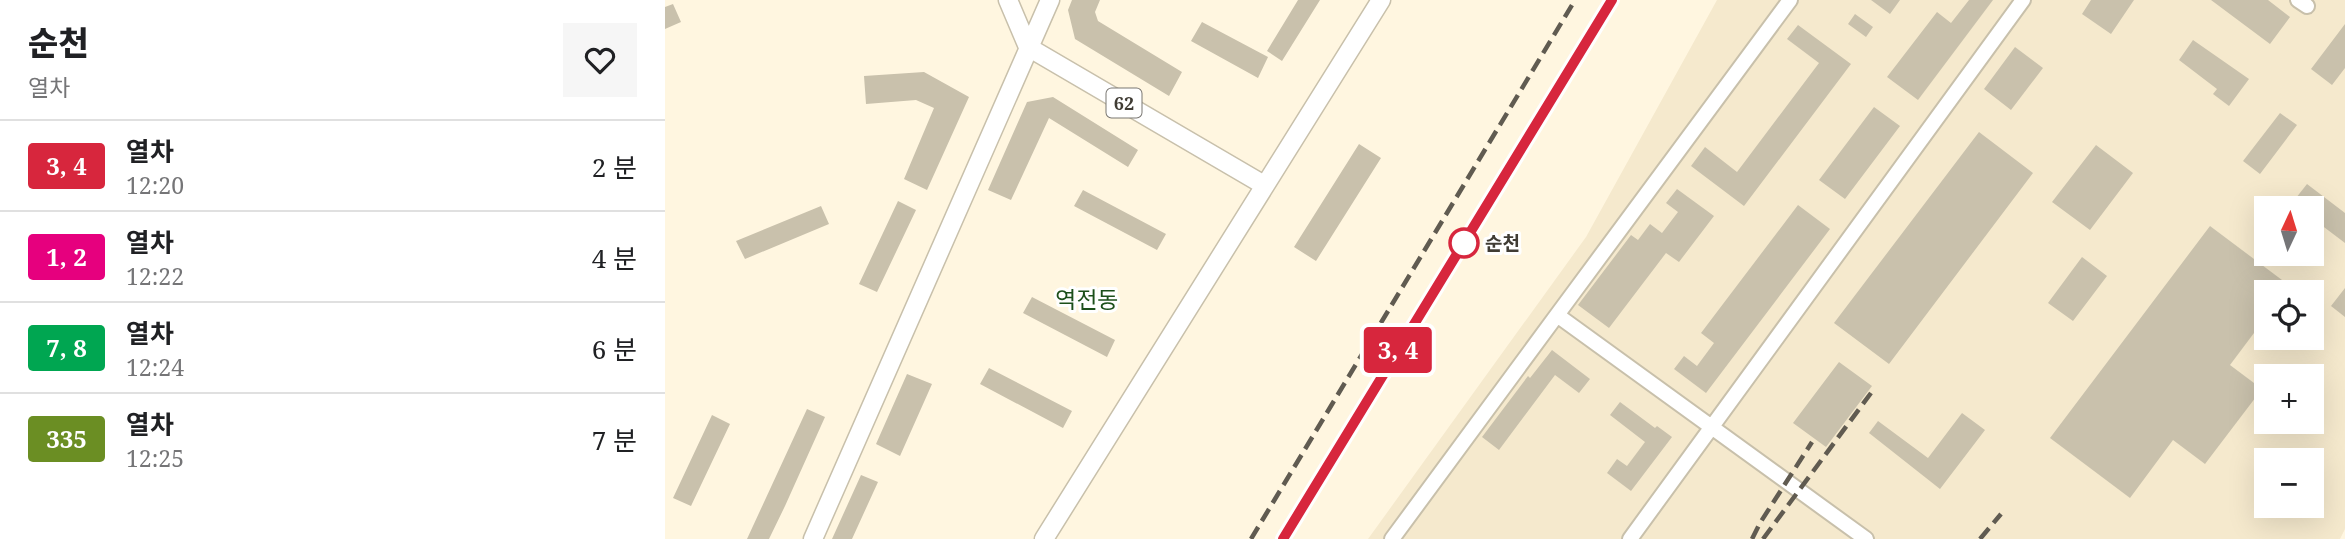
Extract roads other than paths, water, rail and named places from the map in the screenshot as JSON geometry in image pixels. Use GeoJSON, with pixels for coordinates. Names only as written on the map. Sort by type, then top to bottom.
{"type":"FeatureCollection","features":[{"type":"Feature","properties":{"kind":"main road"},"geometry":{"type":"LineString","coordinates":[[1008,0],[1028,47]]}},
{"type":"Feature","properties":{"kind":"main road"},"geometry":{"type":"LineString","coordinates":[[813,539],[1049,0]]}},
{"type":"Feature","properties":{"kind":"main road"},"geometry":{"type":"LineString","coordinates":[[1044,539],[1381,0]]}},
{"type":"Feature","properties":{"kind":"main road","name":"62"},"geometry":{"type":"LineString","coordinates":[[1028,47],[1263,185]]}},
{"type":"Feature","properties":{"kind":"lane"},"geometry":{"type":"LineString","coordinates":[[1392,539],[1790,0]]}},
{"type":"Feature","properties":{"kind":"lane"},"geometry":{"type":"LineString","coordinates":[[1630,539],[2023,0]]}},
{"type":"Feature","properties":{"kind":"lane"},"geometry":{"type":"LineString","coordinates":[[1556,314],[1865,539]]}},
{"type":"Feature","properties":{"kind":"railway"},"geometry":{"type":"LineString","coordinates":[[1251,539],[1575,0]]}},
{"type":"Feature","properties":{"kind":"railway"},"geometry":{"type":"LineString","coordinates":[[1283,539],[1612,0]]}},
{"type":"Feature","properties":{"kind":"railway"},"geometry":{"type":"LineString","coordinates":[[1763,539],[1871,393]]}},
{"type":"Feature","properties":{"kind":"railway"},"geometry":{"type":"LineString","coordinates":[[1752,539],[1812,442]]}},
{"type":"Feature","properties":{"kind":"railway"},"geometry":{"type":"LineString","coordinates":[[1980,539],[2001,514]]}},
{"type":"Feature","properties":{"kind":"train"},"geometry":{"type":"LineString","coordinates":[[1283,539],[1612,0]]}},
{"type":"Feature","properties":{"kind":"place","name":"순천"},"geometry":{"type":"Point","coordinates":[1464,243]}},
{"type":"Feature","properties":{"kind":"district","name":"역전동"},"geometry":{"type":"Point","coordinates":[1087,299]}}]}
